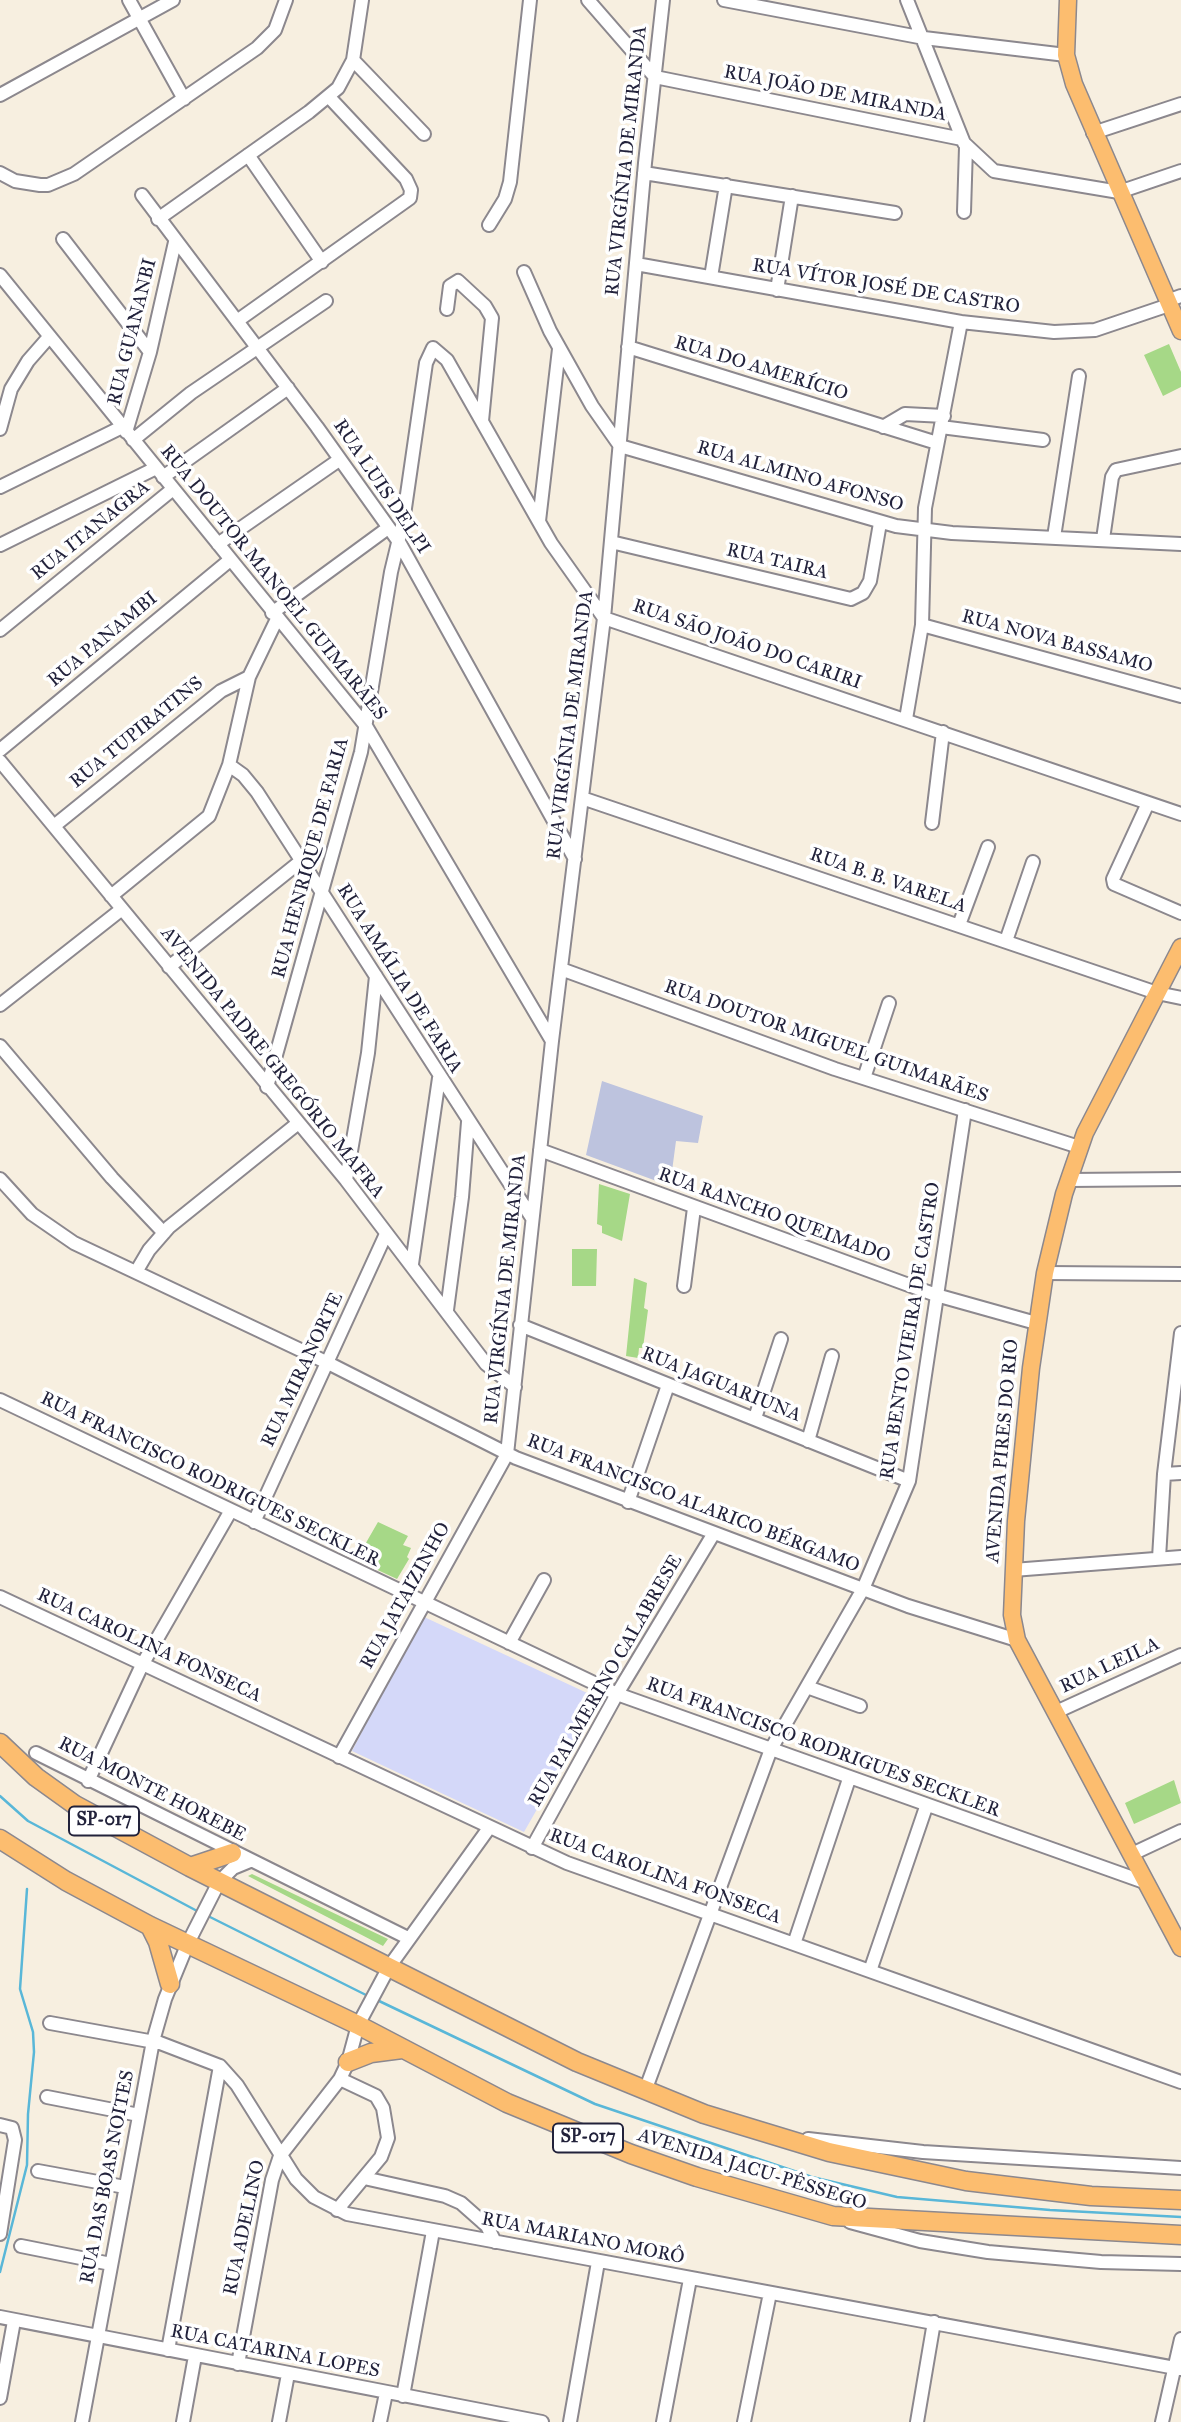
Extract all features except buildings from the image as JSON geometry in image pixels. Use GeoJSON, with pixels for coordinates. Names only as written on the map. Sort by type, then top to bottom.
{"type":"FeatureCollection","features":[{"type":"Feature","properties":{"kind":"highway","name":"AVENIDA JACU-PÊSSEGO"},"geometry":{"type":"LineString","coordinates":[[0,1743],[37,1777],[75,1805],[190,1867],[217,1887],[387,1972],[576,2062],[645,2091],[766,2134],[829,2152],[966,2181],[1091,2196],[1181,2200]]}},
{"type":"Feature","properties":{"kind":"highway","name":"AVENIDA JACU-PÊSSEGO"},"geometry":{"type":"LineString","coordinates":[[0,1839],[66,1881],[150,1926],[191,1938],[360,2022],[403,2049],[507,2103],[631,2154],[697,2177],[833,2216]]}},
{"type":"Feature","properties":{"kind":"highway"},"geometry":{"type":"LineString","coordinates":[[190,1867],[232,1853]]}},
{"type":"Feature","properties":{"kind":"highway"},"geometry":{"type":"LineString","coordinates":[[150,1926],[158,1942],[170,1984]]}},
{"type":"Feature","properties":{"kind":"highway"},"geometry":{"type":"LineString","coordinates":[[344,2071],[371,2053],[403,2049]]}},
{"type":"Feature","properties":{"kind":"highway","name":"SP-017"},"geometry":{"type":"LineString","coordinates":[[833,2216],[1181,2235]]}},
{"type":"Feature","properties":{"kind":"highway"},"geometry":{"type":"LineString","coordinates":[[1156,2234],[1181,2242]]}},
{"type":"Feature","properties":{"kind":"main road"},"geometry":{"type":"LineString","coordinates":[[1068,0],[1066,55],[1093,133],[1172,301],[1181,331]]}},
{"type":"Feature","properties":{"kind":"main road","name":"AVENIDA PIRES DO RIO"},"geometry":{"type":"LineString","coordinates":[[1181,947],[1079,1147],[1045,1273],[1036,1323],[1013,1570],[1012,1615],[1017,1640],[1181,1948]]}},
{"type":"Feature","properties":{"kind":"street"},"geometry":{"type":"LineString","coordinates":[[129,0],[184,99]]}},
{"type":"Feature","properties":{"kind":"street"},"geometry":{"type":"LineString","coordinates":[[0,95],[173,0]]}},
{"type":"Feature","properties":{"kind":"street"},"geometry":{"type":"LineString","coordinates":[[0,173],[28,184],[56,183],[93,162],[257,48],[275,30],[286,0]]}},
{"type":"Feature","properties":{"kind":"street"},"geometry":{"type":"LineString","coordinates":[[158,219],[338,88],[353,60],[362,0]]}},
{"type":"Feature","properties":{"kind":"street"},"geometry":{"type":"LineString","coordinates":[[489,225],[505,199],[510,181],[530,0]]}},
{"type":"Feature","properties":{"kind":"street"},"geometry":{"type":"LineString","coordinates":[[587,0],[655,77]]}},
{"type":"Feature","properties":{"kind":"street","name":"RUA VIRGÍNIA DE MIRANDA"},"geometry":{"type":"LineString","coordinates":[[508,1454],[552,1041],[604,618],[644,173],[663,0]]}},
{"type":"Feature","properties":{"kind":"street"},"geometry":{"type":"LineString","coordinates":[[724,0],[924,38],[1066,55]]}},
{"type":"Feature","properties":{"kind":"street"},"geometry":{"type":"LineString","coordinates":[[907,0],[964,143],[964,212]]}},
{"type":"Feature","properties":{"kind":"street"},"geometry":{"type":"LineString","coordinates":[[353,60],[424,134]]}},
{"type":"Feature","properties":{"kind":"street","name":"RUA JOÃO DE MIRANDA"},"geometry":{"type":"LineString","coordinates":[[655,77],[964,143],[984,164],[1002,174],[1119,192]]}},
{"type":"Feature","properties":{"kind":"street"},"geometry":{"type":"LineString","coordinates":[[237,321],[406,203],[411,194],[405,180],[329,97]]}},
{"type":"Feature","properties":{"kind":"street"},"geometry":{"type":"LineString","coordinates":[[1093,133],[1181,104]]}},
{"type":"Feature","properties":{"kind":"street"},"geometry":{"type":"LineString","coordinates":[[248,155],[322,262]]}},
{"type":"Feature","properties":{"kind":"street"},"geometry":{"type":"LineString","coordinates":[[1119,192],[1181,171]]}},
{"type":"Feature","properties":{"kind":"street"},"geometry":{"type":"LineString","coordinates":[[644,173],[895,213]]}},
{"type":"Feature","properties":{"kind":"street"},"geometry":{"type":"LineString","coordinates":[[711,277],[726,184]]}},
{"type":"Feature","properties":{"kind":"street","name":"RUA LUIS DELPI"},"geometry":{"type":"LineString","coordinates":[[142,195],[288,388],[399,542],[575,859]]}},
{"type":"Feature","properties":{"kind":"street"},"geometry":{"type":"LineString","coordinates":[[777,290],[792,196]]}},
{"type":"Feature","properties":{"kind":"street"},"geometry":{"type":"LineString","coordinates":[[63,239],[150,352]]}},
{"type":"Feature","properties":{"kind":"street","name":"RUA GUANANBI"},"geometry":{"type":"LineString","coordinates":[[127,433],[150,352],[175,242]]}},
{"type":"Feature","properties":{"kind":"street","name":"RUA VÍTOR JOSÉ DE CASTRO"},"geometry":{"type":"LineString","coordinates":[[636,264],[961,322],[1079,332],[1112,326],[1172,301]]}},
{"type":"Feature","properties":{"kind":"street"},"geometry":{"type":"LineString","coordinates":[[524,272],[559,349],[592,406],[620,446]]}},
{"type":"Feature","properties":{"kind":"street","name":"RUA DOUTOR MANOEL GUIMARÃES"},"geometry":{"type":"LineString","coordinates":[[0,275],[366,726],[552,1041]]}},
{"type":"Feature","properties":{"kind":"street"},"geometry":{"type":"LineString","coordinates":[[447,309],[450,286],[460,281],[492,318],[482,422]]}},
{"type":"Feature","properties":{"kind":"street"},"geometry":{"type":"LineString","coordinates":[[0,487],[127,433],[326,301]]}},
{"type":"Feature","properties":{"kind":"street"},"geometry":{"type":"LineString","coordinates":[[906,719],[922,625],[924,531],[937,443],[961,322]]}},
{"type":"Feature","properties":{"kind":"street"},"geometry":{"type":"LineString","coordinates":[[0,429],[11,388],[28,361],[49,337]]}},
{"type":"Feature","properties":{"kind":"street","name":"RUA DO AMERÍCIO"},"geometry":{"type":"LineString","coordinates":[[628,347],[937,443]]}},
{"type":"Feature","properties":{"kind":"street","name":"RUA SÃO JOÃO DO CARIRI"},"geometry":{"type":"LineString","coordinates":[[433,348],[447,359],[539,522],[579,586],[604,618],[1181,814]]}},
{"type":"Feature","properties":{"kind":"street","name":"RUA HENRIQUE DE FARIA"},"geometry":{"type":"LineString","coordinates":[[267,1087],[323,894],[366,726],[399,542],[426,363],[433,348]]}},
{"type":"Feature","properties":{"kind":"street"},"geometry":{"type":"LineString","coordinates":[[539,522],[559,349]]}},
{"type":"Feature","properties":{"kind":"street"},"geometry":{"type":"LineString","coordinates":[[1054,537],[1079,376]]}},
{"type":"Feature","properties":{"kind":"street"},"geometry":{"type":"LineString","coordinates":[[0,545],[159,472],[288,388]]}},
{"type":"Feature","properties":{"kind":"street"},"geometry":{"type":"LineString","coordinates":[[883,427],[905,414],[1043,440]]}},
{"type":"Feature","properties":{"kind":"street","name":"RUA ALMINO AFONSO"},"geometry":{"type":"LineString","coordinates":[[620,446],[736,477],[880,523],[924,531],[1181,544]]}},
{"type":"Feature","properties":{"kind":"street"},"geometry":{"type":"LineString","coordinates":[[1103,540],[1112,477],[1116,470],[1181,456]]}},
{"type":"Feature","properties":{"kind":"street"},"geometry":{"type":"LineString","coordinates":[[218,544],[340,460]]}},
{"type":"Feature","properties":{"kind":"street","name":"RUA ITANAGRA"},"geometry":{"type":"LineString","coordinates":[[0,629],[173,489]]}},
{"type":"Feature","properties":{"kind":"street","name":"RUA TAIRA"},"geometry":{"type":"LineString","coordinates":[[611,542],[851,598],[863,593],[870,581],[880,523]]}},
{"type":"Feature","properties":{"kind":"street"},"geometry":{"type":"LineString","coordinates":[[111,896],[205,821],[216,803],[229,765],[249,677],[275,616],[388,528]]}},
{"type":"Feature","properties":{"kind":"street","name":"RUA PANAMBI"},"geometry":{"type":"LineString","coordinates":[[0,750],[230,560]]}},
{"type":"Feature","properties":{"kind":"street","name":"RUA NOVA BASSAMO"},"geometry":{"type":"LineString","coordinates":[[922,625],[1181,695]]}},
{"type":"Feature","properties":{"kind":"street","name":"RUA TUPIRATINS"},"geometry":{"type":"LineString","coordinates":[[54,826],[221,691],[249,677]]}},
{"type":"Feature","properties":{"kind":"street"},"geometry":{"type":"LineString","coordinates":[[932,823],[943,732]]}},
{"type":"Feature","properties":{"kind":"street","name":"AVENIDA PADRE GREGÓRIO MAFRA"},"geometry":{"type":"LineString","coordinates":[[0,761],[297,1124],[346,1180],[486,1364],[515,1387]]}},
{"type":"Feature","properties":{"kind":"street","name":"RUA AMÁLIA DE FARIA"},"geometry":{"type":"LineString","coordinates":[[229,765],[250,783],[532,1218]]}},
{"type":"Feature","properties":{"kind":"street","name":"RUA B. B. VARELA"},"geometry":{"type":"LineString","coordinates":[[582,798],[1157,993],[1181,998]]}},
{"type":"Feature","properties":{"kind":"street"},"geometry":{"type":"LineString","coordinates":[[1148,803],[1113,882],[1116,887],[1181,913]]}},
{"type":"Feature","properties":{"kind":"street"},"geometry":{"type":"LineString","coordinates":[[959,925],[988,848]]}},
{"type":"Feature","properties":{"kind":"street"},"geometry":{"type":"LineString","coordinates":[[169,967],[301,861]]}},
{"type":"Feature","properties":{"kind":"street"},"geometry":{"type":"LineString","coordinates":[[1006,942],[1033,862]]}},
{"type":"Feature","properties":{"kind":"street"},"geometry":{"type":"LineString","coordinates":[[0,1005],[122,909]]}},
{"type":"Feature","properties":{"kind":"street","name":"RUA DOUTOR MIGUEL GUIMARÃES"},"geometry":{"type":"LineString","coordinates":[[561,969],[864,1078],[1079,1147]]}},
{"type":"Feature","properties":{"kind":"street"},"geometry":{"type":"LineString","coordinates":[[346,1180],[368,1053],[376,976]]}},
{"type":"Feature","properties":{"kind":"street"},"geometry":{"type":"LineString","coordinates":[[864,1078],[888,1003]]}},
{"type":"Feature","properties":{"kind":"street"},"geometry":{"type":"LineString","coordinates":[[0,1046],[112,1178],[164,1233]]}},
{"type":"Feature","properties":{"kind":"street"},"geometry":{"type":"LineString","coordinates":[[412,1264],[439,1078]]}},
{"type":"Feature","properties":{"kind":"street","name":"RUA BENTO VIEIRA DE CASTRO"},"geometry":{"type":"LineString","coordinates":[[645,2091],[771,1748],[863,1589],[909,1480],[965,1110]]}},
{"type":"Feature","properties":{"kind":"street"},"geometry":{"type":"LineString","coordinates":[[447,1310],[462,1197],[468,1121]]}},
{"type":"Feature","properties":{"kind":"street"},"geometry":{"type":"LineString","coordinates":[[135,1272],[164,1233],[297,1124]]}},
{"type":"Feature","properties":{"kind":"street","name":"RUA RANCHO QUEIMADO"},"geometry":{"type":"LineString","coordinates":[[540,1150],[936,1295],[1036,1323]]}},
{"type":"Feature","properties":{"kind":"street"},"geometry":{"type":"LineString","coordinates":[[1069,1181],[1181,1179]]}},
{"type":"Feature","properties":{"kind":"street","name":"RUA FRANCISCO ALARICO BÉRGAMO"},"geometry":{"type":"LineString","coordinates":[[0,1180],[50,1227],[74,1243],[328,1363],[508,1454],[628,1502],[863,1589],[977,1630],[1017,1640]]}},
{"type":"Feature","properties":{"kind":"street"},"geometry":{"type":"LineString","coordinates":[[684,1286],[694,1208]]}},
{"type":"Feature","properties":{"kind":"street","name":"RUA MIRANORTE"},"geometry":{"type":"LineString","coordinates":[[254,1522],[386,1234]]}},
{"type":"Feature","properties":{"kind":"street"},"geometry":{"type":"LineString","coordinates":[[1045,1273],[1181,1274]]}},
{"type":"Feature","properties":{"kind":"street","name":"RUA JAGUARIUNA"},"geometry":{"type":"LineString","coordinates":[[520,1325],[909,1480]]}},
{"type":"Feature","properties":{"kind":"street"},"geometry":{"type":"LineString","coordinates":[[1159,1559],[1164,1474],[1181,1333]]}},
{"type":"Feature","properties":{"kind":"street"},"geometry":{"type":"LineString","coordinates":[[755,1418],[781,1339]]}},
{"type":"Feature","properties":{"kind":"street"},"geometry":{"type":"LineString","coordinates":[[808,1441],[832,1356]]}},
{"type":"Feature","properties":{"kind":"street"},"geometry":{"type":"LineString","coordinates":[[628,1502],[668,1385]]}},
{"type":"Feature","properties":{"kind":"street","name":"RUA FRANCISCO RODRIGUES SECKLER"},"geometry":{"type":"LineString","coordinates":[[0,1400],[230,1512],[617,1694],[771,1748],[926,1807],[1147,1883]]}},
{"type":"Feature","properties":{"kind":"street","name":"RUA JATAIZINHO"},"geometry":{"type":"LineString","coordinates":[[339,1757],[508,1454]]}},
{"type":"Feature","properties":{"kind":"street"},"geometry":{"type":"LineString","coordinates":[[1164,1474],[1181,1473]]}},
{"type":"Feature","properties":{"kind":"street"},"geometry":{"type":"LineString","coordinates":[[88,1781],[142,1665],[230,1512]]}},
{"type":"Feature","properties":{"kind":"street","name":"RUA PALMERINO CALABRESE"},"geometry":{"type":"LineString","coordinates":[[532,1848],[617,1694],[714,1533]]}},
{"type":"Feature","properties":{"kind":"street"},"geometry":{"type":"LineString","coordinates":[[1013,1570],[1181,1557]]}},
{"type":"Feature","properties":{"kind":"street"},"geometry":{"type":"LineString","coordinates":[[509,1643],[544,1580]]}},
{"type":"Feature","properties":{"kind":"street","name":"RUA CAROLINA FONSECA"},"geometry":{"type":"LineString","coordinates":[[0,1597],[532,1848],[708,1915],[1181,2082]]}},
{"type":"Feature","properties":{"kind":"street","name":"RUA LEILA"},"geometry":{"type":"LineString","coordinates":[[1056,1712],[1181,1655]]}},
{"type":"Feature","properties":{"kind":"street"},"geometry":{"type":"LineString","coordinates":[[807,1687],[860,1706]]}},
{"type":"Feature","properties":{"kind":"street","name":"RUA MONTE HOREBE"},"geometry":{"type":"LineString","coordinates":[[36,1753],[232,1853],[408,1938]]}},
{"type":"Feature","properties":{"kind":"street"},"geometry":{"type":"LineString","coordinates":[[794,1944],[849,1779]]}},
{"type":"Feature","properties":{"kind":"street"},"geometry":{"type":"LineString","coordinates":[[870,1971],[926,1807]]}},
{"type":"Feature","properties":{"kind":"street"},"geometry":{"type":"LineString","coordinates":[[337,2210],[386,2149],[387,2122],[376,2096],[344,2071],[360,2022],[408,1938],[489,1828]]}},
{"type":"Feature","properties":{"kind":"street"},"geometry":{"type":"LineString","coordinates":[[1132,1854],[1181,1831]]}},
{"type":"Feature","properties":{"kind":"street","name":"RUA MONTE HOREBE"},"geometry":{"type":"LineString","coordinates":[[217,1887],[233,1868],[250,1861]]}},
{"type":"Feature","properties":{"kind":"street"},"geometry":{"type":"LineString","coordinates":[[191,1938],[217,1887]]}},
{"type":"Feature","properties":{"kind":"street","name":"RUA DAS BOAS NOITES"},"geometry":{"type":"LineString","coordinates":[[82,2422],[153,2041],[170,1984],[191,1938]]}},
{"type":"Feature","properties":{"kind":"street","name":"RUA MARIANO MORÔ"},"geometry":{"type":"LineString","coordinates":[[50,2023],[153,2041],[197,2055],[220,2066],[237,2085],[280,2156],[305,2189],[337,2210],[367,2220],[934,2322],[1178,2369]]}},
{"type":"Feature","properties":{"kind":"street"},"geometry":{"type":"LineString","coordinates":[[168,2350],[220,2066]]}},
{"type":"Feature","properties":{"kind":"street","name":"RUA ADELINO"},"geometry":{"type":"LineString","coordinates":[[238,2364],[272,2180],[280,2156],[344,2071]]}},
{"type":"Feature","properties":{"kind":"street"},"geometry":{"type":"LineString","coordinates":[[47,2097],[139,2115]]}},
{"type":"Feature","properties":{"kind":"street"},"geometry":{"type":"LineString","coordinates":[[0,2125],[12,2128],[15,2140],[0,2234]]}},
{"type":"Feature","properties":{"kind":"street"},"geometry":{"type":"LineString","coordinates":[[766,2134],[923,2152],[1181,2168]]}},
{"type":"Feature","properties":{"kind":"street"},"geometry":{"type":"LineString","coordinates":[[38,2171],[125,2188]]}},
{"type":"Feature","properties":{"kind":"street"},"geometry":{"type":"LineString","coordinates":[[364,2178],[445,2196],[461,2203],[479,2217],[495,2242]]}},
{"type":"Feature","properties":{"kind":"street","name":"AVENIDA JACU-PÊSSEGO"},"geometry":{"type":"LineString","coordinates":[[833,2216],[908,2238],[963,2248],[1038,2257],[1181,2264]]}},
{"type":"Feature","properties":{"kind":"street"},"geometry":{"type":"LineString","coordinates":[[403,2396],[433,2231]]}},
{"type":"Feature","properties":{"kind":"street"},"geometry":{"type":"LineString","coordinates":[[21,2246],[111,2264]]}},
{"type":"Feature","properties":{"kind":"street"},"geometry":{"type":"LineString","coordinates":[[570,2422],[598,2262]]}},
{"type":"Feature","properties":{"kind":"street"},"geometry":{"type":"LineString","coordinates":[[663,2422],[690,2279]]}},
{"type":"Feature","properties":{"kind":"street"},"geometry":{"type":"LineString","coordinates":[[744,2422],[770,2294]]}},
{"type":"Feature","properties":{"kind":"street","name":"RUA CATARINA LOPES"},"geometry":{"type":"LineString","coordinates":[[0,2318],[542,2422]]}},
{"type":"Feature","properties":{"kind":"street"},"geometry":{"type":"LineString","coordinates":[[0,2398],[14,2321]]}},
{"type":"Feature","properties":{"kind":"street"},"geometry":{"type":"LineString","coordinates":[[917,2422],[934,2322]]}},
{"type":"Feature","properties":{"kind":"street"},"geometry":{"type":"LineString","coordinates":[[1162,2422],[1178,2369],[1181,2339]]}},
{"type":"Feature","properties":{"kind":"street"},"geometry":{"type":"LineString","coordinates":[[183,2422],[195,2356]]}},
{"type":"Feature","properties":{"kind":"street"},"geometry":{"type":"LineString","coordinates":[[279,2422],[288,2374]]}},
{"type":"Feature","properties":{"kind":"street"},"geometry":{"type":"LineString","coordinates":[[380,2422],[386,2393]]}},
{"type":"Feature","properties":{"kind":"shaded area"},"geometry":{"type":"Polygon","coordinates":[[[602,1081],[703,1116],[698,1143],[676,1141],[670,1186],[586,1155],[602,1081]]]}},
{"type":"Feature","properties":{"kind":"shaded area"},"geometry":{"type":"Polygon","coordinates":[[[422,1616],[600,1699],[524,1832],[352,1751],[422,1616]]]}},
{"type":"Feature","properties":{"kind":"green space"},"geometry":{"type":"Polygon","coordinates":[[[1169,344],[1181,372],[1181,387],[1163,396],[1144,355],[1169,344]]]}},
{"type":"Feature","properties":{"kind":"green space"},"geometry":{"type":"Polygon","coordinates":[[[599,1184],[630,1194],[622,1241],[602,1233],[602,1226],[597,1224],[599,1184]]]}},
{"type":"Feature","properties":{"kind":"green space"},"geometry":{"type":"Polygon","coordinates":[[[572,1249],[597,1249],[596,1286],[572,1286],[572,1249]]]}},
{"type":"Feature","properties":{"kind":"green space"},"geometry":{"type":"Polygon","coordinates":[[[634,1278],[647,1283],[644,1308],[648,1310],[643,1348],[639,1348],[638,1358],[626,1356],[634,1278]]]}},
{"type":"Feature","properties":{"kind":"green space"},"geometry":{"type":"Polygon","coordinates":[[[378,1522],[408,1536],[403,1545],[411,1548],[407,1557],[409,1559],[397,1579],[356,1560],[378,1522]]]}},
{"type":"Feature","properties":{"kind":"green space"},"geometry":{"type":"Polygon","coordinates":[[[1174,1780],[1181,1803],[1134,1824],[1125,1803],[1174,1780]]]}},
{"type":"Feature","properties":{"kind":"green space"},"geometry":{"type":"Polygon","coordinates":[[[252,1874],[388,1939],[383,1946],[248,1876],[252,1874]]]}},
{"type":"Feature","properties":{"kind":"waterway"},"geometry":{"type":"LineString","coordinates":[[0,1796],[28,1821],[199,1912]]}},
{"type":"Feature","properties":{"kind":"waterway"},"geometry":{"type":"LineString","coordinates":[[0,2272],[27,2165],[28,2114],[34,2052],[33,2032],[20,1989],[27,1889]]}},
{"type":"Feature","properties":{"kind":"waterway"},"geometry":{"type":"LineString","coordinates":[[208,1916],[368,1996]]}},
{"type":"Feature","properties":{"kind":"waterway"},"geometry":{"type":"LineString","coordinates":[[377,2000],[595,2104],[812,2177],[897,2197],[1050,2210],[1181,2217]]}}]}
